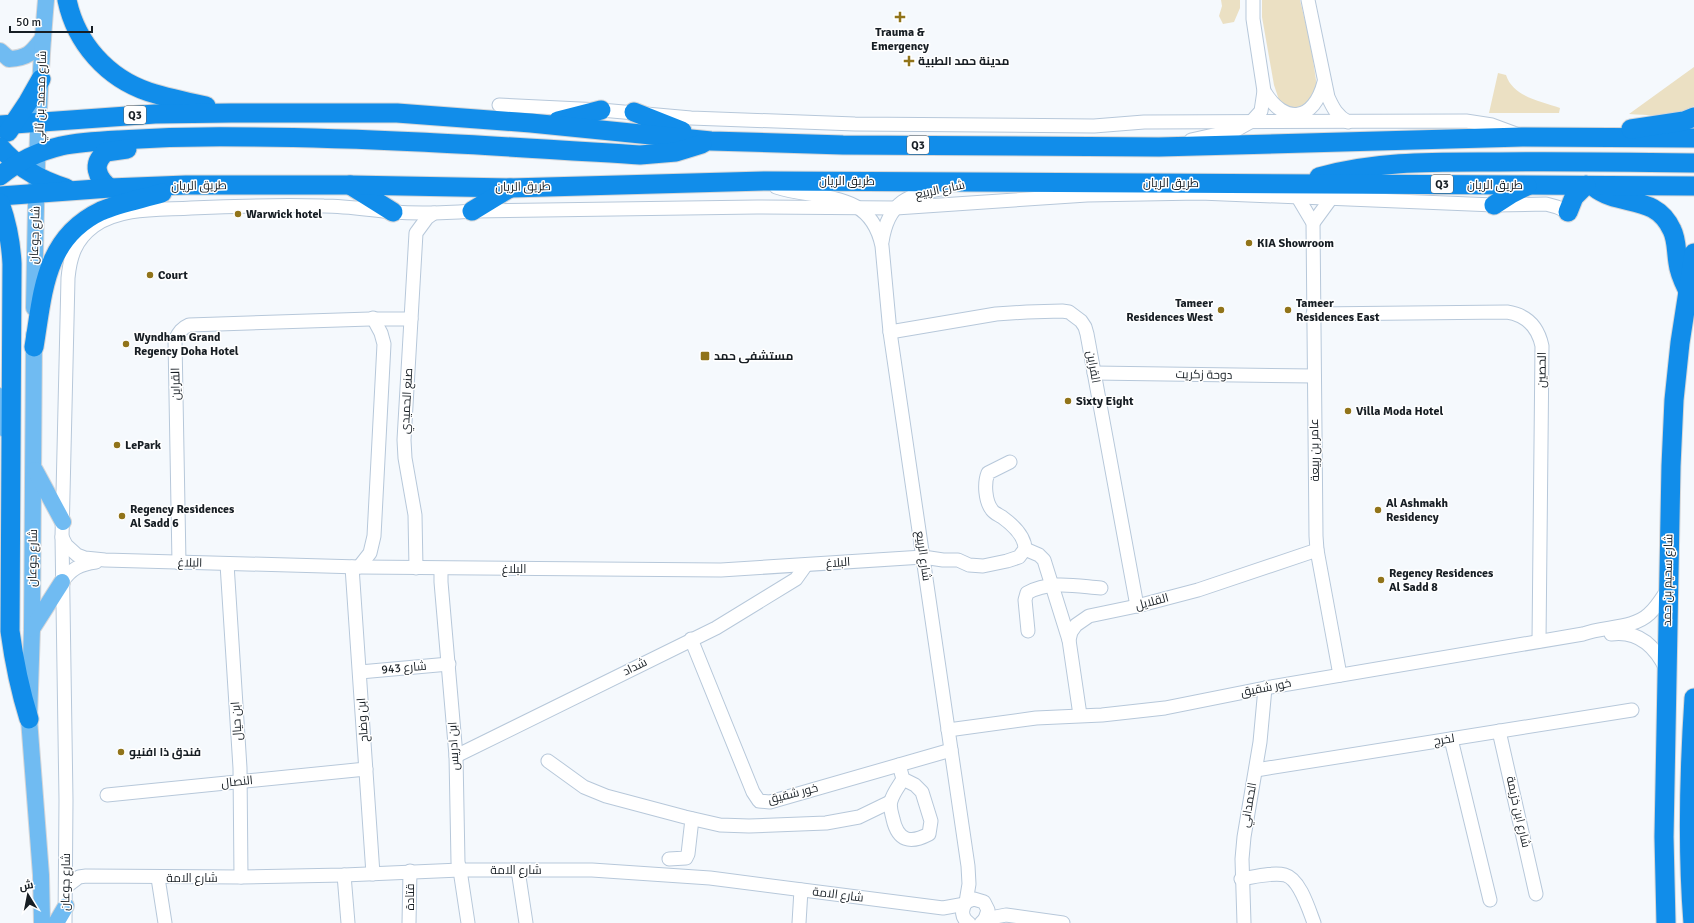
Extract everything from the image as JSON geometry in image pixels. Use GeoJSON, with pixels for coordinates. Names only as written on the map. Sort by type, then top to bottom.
{"type":"FeatureCollection","features":[{"type":"Feature","properties":{"kind":"highway"},"geometry":{"type":"LineString","coordinates":[[67,0],[70,14],[83,42],[99,61],[128,83],[149,92],[231,113]]}},
{"type":"Feature","properties":{"kind":"highway"},"geometry":{"type":"LineString","coordinates":[[0,140],[7,125],[41,79]]}},
{"type":"Feature","properties":{"kind":"highway"},"geometry":{"type":"LineString","coordinates":[[531,124],[562,120],[601,110]]}},
{"type":"Feature","properties":{"kind":"highway"},"geometry":{"type":"LineString","coordinates":[[634,112],[711,141]]}},
{"type":"Feature","properties":{"kind":"highway","name":"Q3"},"geometry":{"type":"LineString","coordinates":[[7,125],[126,116],[231,113],[397,113],[711,141],[843,145],[1159,147],[1522,137],[1694,138]]}},
{"type":"Feature","properties":{"kind":"highway"},"geometry":{"type":"LineString","coordinates":[[1606,138],[1633,128],[1684,121],[1694,117]]}},
{"type":"Feature","properties":{"kind":"highway"},"geometry":{"type":"LineString","coordinates":[[0,176],[17,164],[38,154],[61,146],[134,139],[208,136],[318,138],[640,155],[676,152],[711,141]]}},
{"type":"Feature","properties":{"kind":"highway"},"geometry":{"type":"LineString","coordinates":[[110,188],[100,178],[97,167],[101,156],[111,150],[218,148],[318,138]]}},
{"type":"Feature","properties":{"kind":"highway"},"geometry":{"type":"LineString","coordinates":[[0,147],[37,185]]}},
{"type":"Feature","properties":{"kind":"highway"},"geometry":{"type":"LineString","coordinates":[[1298,190],[1341,171],[1391,164],[1530,162],[1694,163]]}},
{"type":"Feature","properties":{"kind":"highway","name":"طريق الريان"},"geometry":{"type":"LineString","coordinates":[[0,196],[37,185],[73,191],[110,188],[186,186],[350,185],[510,188],[766,181],[981,181],[1298,190],[1529,185],[1694,186]]}},
{"type":"Feature","properties":{"kind":"highway"},"geometry":{"type":"LineString","coordinates":[[350,185],[397,212]]}},
{"type":"Feature","properties":{"kind":"highway"},"geometry":{"type":"LineString","coordinates":[[1494,205],[1529,185]]}},
{"type":"Feature","properties":{"kind":"highway"},"geometry":{"type":"LineString","coordinates":[[1568,212],[1574,197],[1588,185],[1611,197],[1640,202],[1655,210],[1662,215],[1673,231],[1677,245],[1680,271],[1687,289]]}},
{"type":"Feature","properties":{"kind":"highway"},"geometry":{"type":"LineString","coordinates":[[34,347],[51,261],[63,240],[74,228],[102,211],[186,186]]}},
{"type":"Feature","properties":{"kind":"highway"},"geometry":{"type":"LineString","coordinates":[[472,211],[510,188]]}},
{"type":"Feature","properties":{"kind":"highway"},"geometry":{"type":"LineString","coordinates":[[0,203],[11,241],[12,264],[10,631],[20,690],[29,719]]}},
{"type":"Feature","properties":{"kind":"highway","name":"شارع سحيم بن حمد"},"geometry":{"type":"LineString","coordinates":[[1663,919],[1666,668],[1674,400],[1687,289],[1694,253]]}},
{"type":"Feature","properties":{"kind":"highway"},"geometry":{"type":"LineString","coordinates":[[1693,923],[1690,779],[1694,698]]}},
{"type":"Feature","properties":{"kind":"main road","name":"شارع محمد بن ثاني"},"geometry":{"type":"LineString","coordinates":[[37,185],[46,0]]}},
{"type":"Feature","properties":{"kind":"main road"},"geometry":{"type":"LineString","coordinates":[[0,51],[10,59],[19,59],[30,55],[43,38]]}},
{"type":"Feature","properties":{"kind":"main road","name":"شارع جوعان"},"geometry":{"type":"LineString","coordinates":[[37,185],[34,261],[34,469],[29,719],[41,875],[42,923]]}},
{"type":"Feature","properties":{"kind":"main road"},"geometry":{"type":"LineString","coordinates":[[0,396],[10,460]]}},
{"type":"Feature","properties":{"kind":"main road"},"geometry":{"type":"LineString","coordinates":[[34,469],[62,530]]}},
{"type":"Feature","properties":{"kind":"main road"},"geometry":{"type":"LineString","coordinates":[[32,628],[62,582]]}},
{"type":"Feature","properties":{"kind":"main road"},"geometry":{"type":"LineString","coordinates":[[56,923],[66,906]]}},
{"type":"Feature","properties":{"kind":"street"},"geometry":{"type":"LineString","coordinates":[[1159,147],[1236,130],[1252,121],[1261,111],[1264,91],[1253,19],[1253,0]]}},
{"type":"Feature","properties":{"kind":"street"},"geometry":{"type":"LineString","coordinates":[[1308,0],[1328,97],[1338,116],[1348,122]]}},
{"type":"Feature","properties":{"kind":"street"},"geometry":{"type":"LineString","coordinates":[[1264,91],[1270,101],[1280,110],[1286,113],[1298,114],[1313,107],[1319,98],[1324,82]]}},
{"type":"Feature","properties":{"kind":"street"},"geometry":{"type":"LineString","coordinates":[[499,105],[634,112],[691,118],[855,124],[1094,126],[1144,122],[1479,122],[1504,128],[1522,137]]}},
{"type":"Feature","properties":{"kind":"street","name":"شارع الربيع"},"geometry":{"type":"LineString","coordinates":[[766,181],[780,188],[836,198],[847,202],[867,214],[874,223],[879,234],[882,246],[890,332],[968,866],[969,884],[965,903],[962,909],[967,922]]}},
{"type":"Feature","properties":{"kind":"street","name":"شارع الربيع"},"geometry":{"type":"LineString","coordinates":[[882,246],[885,229],[896,208],[903,201],[916,194],[981,181]]}},
{"type":"Feature","properties":{"kind":"street","name":"طريق الريان"},"geometry":{"type":"LineString","coordinates":[[94,226],[106,219],[123,214],[151,210],[228,207],[325,206],[397,212],[434,213],[472,211],[757,207],[896,208],[1087,195],[1298,190],[1332,198],[1494,205],[1546,204],[1558,207],[1568,212]]}},
{"type":"Feature","properties":{"kind":"street","name":"عامر بن ربيعة"},"geometry":{"type":"LineString","coordinates":[[1298,190],[1312,223],[1317,550],[1340,675]]}},
{"type":"Feature","properties":{"kind":"street"},"geometry":{"type":"LineString","coordinates":[[1312,223],[1332,198]]}},
{"type":"Feature","properties":{"kind":"street"},"geometry":{"type":"LineString","coordinates":[[397,212],[413,226],[416,233]]}},
{"type":"Feature","properties":{"kind":"street"},"geometry":{"type":"LineString","coordinates":[[416,233],[427,218],[434,213]]}},
{"type":"Feature","properties":{"kind":"street","name":"شارع جوعان"},"geometry":{"type":"LineString","coordinates":[[66,923],[62,530],[68,278],[70,259],[79,241],[94,226]]}},
{"type":"Feature","properties":{"kind":"street","name":"صنع الحميدي"},"geometry":{"type":"LineString","coordinates":[[416,233],[404,449],[415,515],[416,568]]}},
{"type":"Feature","properties":{"kind":"street","name":"القراين"},"geometry":{"type":"LineString","coordinates":[[890,332],[1004,314],[1027,312],[1069,312],[1076,316],[1085,327],[1137,606]]}},
{"type":"Feature","properties":{"kind":"street","name":"الحصين"},"geometry":{"type":"LineString","coordinates":[[1313,314],[1507,312],[1522,316],[1534,325],[1538,332],[1542,346],[1539,641]]}},
{"type":"Feature","properties":{"kind":"street"},"geometry":{"type":"LineString","coordinates":[[356,567],[370,553],[374,536],[384,344],[374,318]]}},
{"type":"Feature","properties":{"kind":"street","name":"القراين"},"geometry":{"type":"LineString","coordinates":[[179,563],[175,340],[179,332],[183,328],[190,325],[411,318]]}},
{"type":"Feature","properties":{"kind":"street","name":"دوحة زكريت"},"geometry":{"type":"LineString","coordinates":[[1094,373],[1314,376]]}},
{"type":"Feature","properties":{"kind":"street"},"geometry":{"type":"LineString","coordinates":[[1010,462],[988,473],[985,480],[987,499],[992,510],[1014,527],[1025,541],[1026,549],[1039,555],[1044,560],[1070,640],[1080,715]]}},
{"type":"Feature","properties":{"kind":"street","name":"البلاغ"},"geometry":{"type":"LineString","coordinates":[[62,530],[66,545],[77,555],[85,558],[179,563],[442,569],[721,570],[923,557],[943,560],[958,560],[969,565],[983,566],[1008,561],[1019,556],[1026,549]]}},
{"type":"Feature","properties":{"kind":"street","name":"القلايل"},"geometry":{"type":"LineString","coordinates":[[1070,640],[1071,632],[1076,625],[1089,616],[1137,606],[1198,590],[1317,550]]}},
{"type":"Feature","properties":{"kind":"street","name":"البلاغ"},"geometry":{"type":"LineString","coordinates":[[62,582],[67,574],[77,566],[105,560]]}},
{"type":"Feature","properties":{"kind":"street","name":"ابن حيال"},"geometry":{"type":"LineString","coordinates":[[227,564],[241,782],[241,877]]}},
{"type":"Feature","properties":{"kind":"street","name":"شداد"},"geometry":{"type":"LineString","coordinates":[[456,756],[716,628],[796,579],[806,565]]}},
{"type":"Feature","properties":{"kind":"street","name":"ابن وضاح"},"geometry":{"type":"LineString","coordinates":[[356,567],[360,672],[373,874]]}},
{"type":"Feature","properties":{"kind":"street","name":"ابن ادريس"},"geometry":{"type":"LineString","coordinates":[[442,569],[441,582],[456,756],[458,862],[468,923]]}},
{"type":"Feature","properties":{"kind":"street"},"geometry":{"type":"LineString","coordinates":[[1028,631],[1025,600],[1027,594],[1041,586],[1051,584],[1101,588]]}},
{"type":"Feature","properties":{"kind":"street","name":"خور شقيق"},"geometry":{"type":"LineString","coordinates":[[948,730],[1036,718],[1102,715],[1165,708],[1265,688],[1584,634],[1602,628],[1630,624],[1643,619],[1653,610],[1668,589]]}},
{"type":"Feature","properties":{"kind":"street","name":"خور شقيق"},"geometry":{"type":"LineString","coordinates":[[1584,634],[1597,636],[1623,633],[1637,636],[1655,650],[1666,668]]}},
{"type":"Feature","properties":{"kind":"street","name":"خور شقيق"},"geometry":{"type":"LineString","coordinates":[[692,639],[753,792],[759,801],[770,802],[950,750]]}},
{"type":"Feature","properties":{"kind":"street","name":"شارع 943"},"geometry":{"type":"LineString","coordinates":[[360,672],[449,664]]}},
{"type":"Feature","properties":{"kind":"street","name":"الحمداني"},"geometry":{"type":"LineString","coordinates":[[1244,923],[1241,879],[1244,837],[1256,770],[1265,688]]}},
{"type":"Feature","properties":{"kind":"street","name":"لخرج"},"geometry":{"type":"LineString","coordinates":[[1256,770],[1632,710]]}},
{"type":"Feature","properties":{"kind":"street","name":"شارع ابن خزيمة"},"geometry":{"type":"LineString","coordinates":[[1499,731],[1536,894]]}},
{"type":"Feature","properties":{"kind":"street"},"geometry":{"type":"LineString","coordinates":[[1450,739],[1490,900]]}},
{"type":"Feature","properties":{"kind":"street"},"geometry":{"type":"LineString","coordinates":[[548,760],[584,787],[606,796],[720,825],[749,826],[826,823],[859,817],[890,802],[903,780],[899,765]]}},
{"type":"Feature","properties":{"kind":"street","name":"النصال"},"geometry":{"type":"LineString","coordinates":[[107,795],[366,769]]}},
{"type":"Feature","properties":{"kind":"street"},"geometry":{"type":"LineString","coordinates":[[890,802],[894,826],[899,835],[905,839],[918,840],[929,834],[931,821],[922,792],[916,785],[903,780]]}},
{"type":"Feature","properties":{"kind":"street"},"geometry":{"type":"LineString","coordinates":[[669,859],[686,858],[688,854],[692,819]]}},
{"type":"Feature","properties":{"kind":"street"},"geometry":{"type":"LineString","coordinates":[[66,862],[86,876]]}},
{"type":"Feature","properties":{"kind":"street","name":"شارع الربيع"},"geometry":{"type":"LineString","coordinates":[[968,866],[984,902]]}},
{"type":"Feature","properties":{"kind":"street","name":"شارع الامة"},"geometry":{"type":"LineString","coordinates":[[66,886],[79,878],[86,876],[158,878],[344,875],[460,870],[592,870],[710,878],[943,908],[965,903],[974,899],[984,902]]}},
{"type":"Feature","properties":{"kind":"street"},"geometry":{"type":"LineString","coordinates":[[518,870],[526,923]]}},
{"type":"Feature","properties":{"kind":"street","name":"قتادة"},"geometry":{"type":"LineString","coordinates":[[409,923],[410,871]]}},
{"type":"Feature","properties":{"kind":"street"},"geometry":{"type":"LineString","coordinates":[[1241,879],[1278,874],[1288,876],[1300,889],[1314,923]]}},
{"type":"Feature","properties":{"kind":"street"},"geometry":{"type":"LineString","coordinates":[[344,875],[348,923]]}},
{"type":"Feature","properties":{"kind":"street"},"geometry":{"type":"LineString","coordinates":[[158,878],[166,923]]}},
{"type":"Feature","properties":{"kind":"street"},"geometry":{"type":"LineString","coordinates":[[799,923],[801,890]]}},
{"type":"Feature","properties":{"kind":"street"},"geometry":{"type":"LineString","coordinates":[[984,902],[1006,915],[1063,923]]}},
{"type":"Feature","properties":{"kind":"street"},"geometry":{"type":"LineString","coordinates":[[983,922],[988,915],[984,902]]}},
{"type":"Feature","properties":{"kind":"street","name":"شارع الامة"},"geometry":{"type":"LineString","coordinates":[[943,908],[967,922]]}},
{"type":"Feature","properties":{"kind":"street"},"geometry":{"type":"LineString","coordinates":[[983,922],[1006,915]]}},
{"type":"Feature","properties":{"kind":"shaded area"},"geometry":{"type":"Polygon","coordinates":[[[1221,0],[1240,0],[1240,8],[1234,22],[1223,24],[1219,16],[1222,6],[1221,0]]]}},
{"type":"Feature","properties":{"kind":"shaded area"},"geometry":{"type":"Polygon","coordinates":[[[1262,0],[1300,0],[1311,46],[1317,87],[1308,104],[1298,107],[1287,107],[1279,100],[1274,85],[1262,17],[1262,0]]]}},
{"type":"Feature","properties":{"kind":"shaded area"},"geometry":{"type":"Polygon","coordinates":[[[1694,67],[1694,106],[1671,115],[1629,114],[1694,67]]]}},
{"type":"Feature","properties":{"kind":"shaded area"},"geometry":{"type":"Polygon","coordinates":[[[1498,73],[1506,75],[1515,88],[1528,97],[1560,108],[1559,113],[1489,113],[1498,73]]]}},
{"type":"Feature","properties":{"kind":"place","name":"Trauma & Emergency"},"geometry":{"type":"Point","coordinates":[900,17]}},
{"type":"Feature","properties":{"kind":"place","name":"مدينة حمد الطبية"},"geometry":{"type":"Point","coordinates":[909,61]}},
{"type":"Feature","properties":{"kind":"place","name":"Warwick hotel"},"geometry":{"type":"Point","coordinates":[238,214]}},
{"type":"Feature","properties":{"kind":"place","name":"KIA Showroom"},"geometry":{"type":"Point","coordinates":[1249,243]}},
{"type":"Feature","properties":{"kind":"place","name":"Court"},"geometry":{"type":"Point","coordinates":[150,275]}},
{"type":"Feature","properties":{"kind":"place","name":"Tameer Residences West"},"geometry":{"type":"Point","coordinates":[1221,310]}},
{"type":"Feature","properties":{"kind":"place","name":"Tameer Residences East"},"geometry":{"type":"Point","coordinates":[1288,310]}},
{"type":"Feature","properties":{"kind":"place","name":"Wyndham Grand Regency Doha Hotel"},"geometry":{"type":"Point","coordinates":[126,344]}},
{"type":"Feature","properties":{"kind":"place","name":"مستشفى حمد"},"geometry":{"type":"Point","coordinates":[705,356]}},
{"type":"Feature","properties":{"kind":"place","name":"Sixty Eight"},"geometry":{"type":"Point","coordinates":[1068,401]}},
{"type":"Feature","properties":{"kind":"place","name":"Villa Moda Hotel"},"geometry":{"type":"Point","coordinates":[1348,411]}},
{"type":"Feature","properties":{"kind":"place","name":"LePark"},"geometry":{"type":"Point","coordinates":[117,445]}},
{"type":"Feature","properties":{"kind":"place","name":"Al Ashmakh Residency"},"geometry":{"type":"Point","coordinates":[1378,510]}},
{"type":"Feature","properties":{"kind":"place","name":"Regency Residences Al Sadd 6"},"geometry":{"type":"Point","coordinates":[122,516]}},
{"type":"Feature","properties":{"kind":"place","name":"Regency Residences Al Sadd 8"},"geometry":{"type":"Point","coordinates":[1381,580]}},
{"type":"Feature","properties":{"kind":"place","name":"فندق ذا افنيو"},"geometry":{"type":"Point","coordinates":[121,752]}}]}
